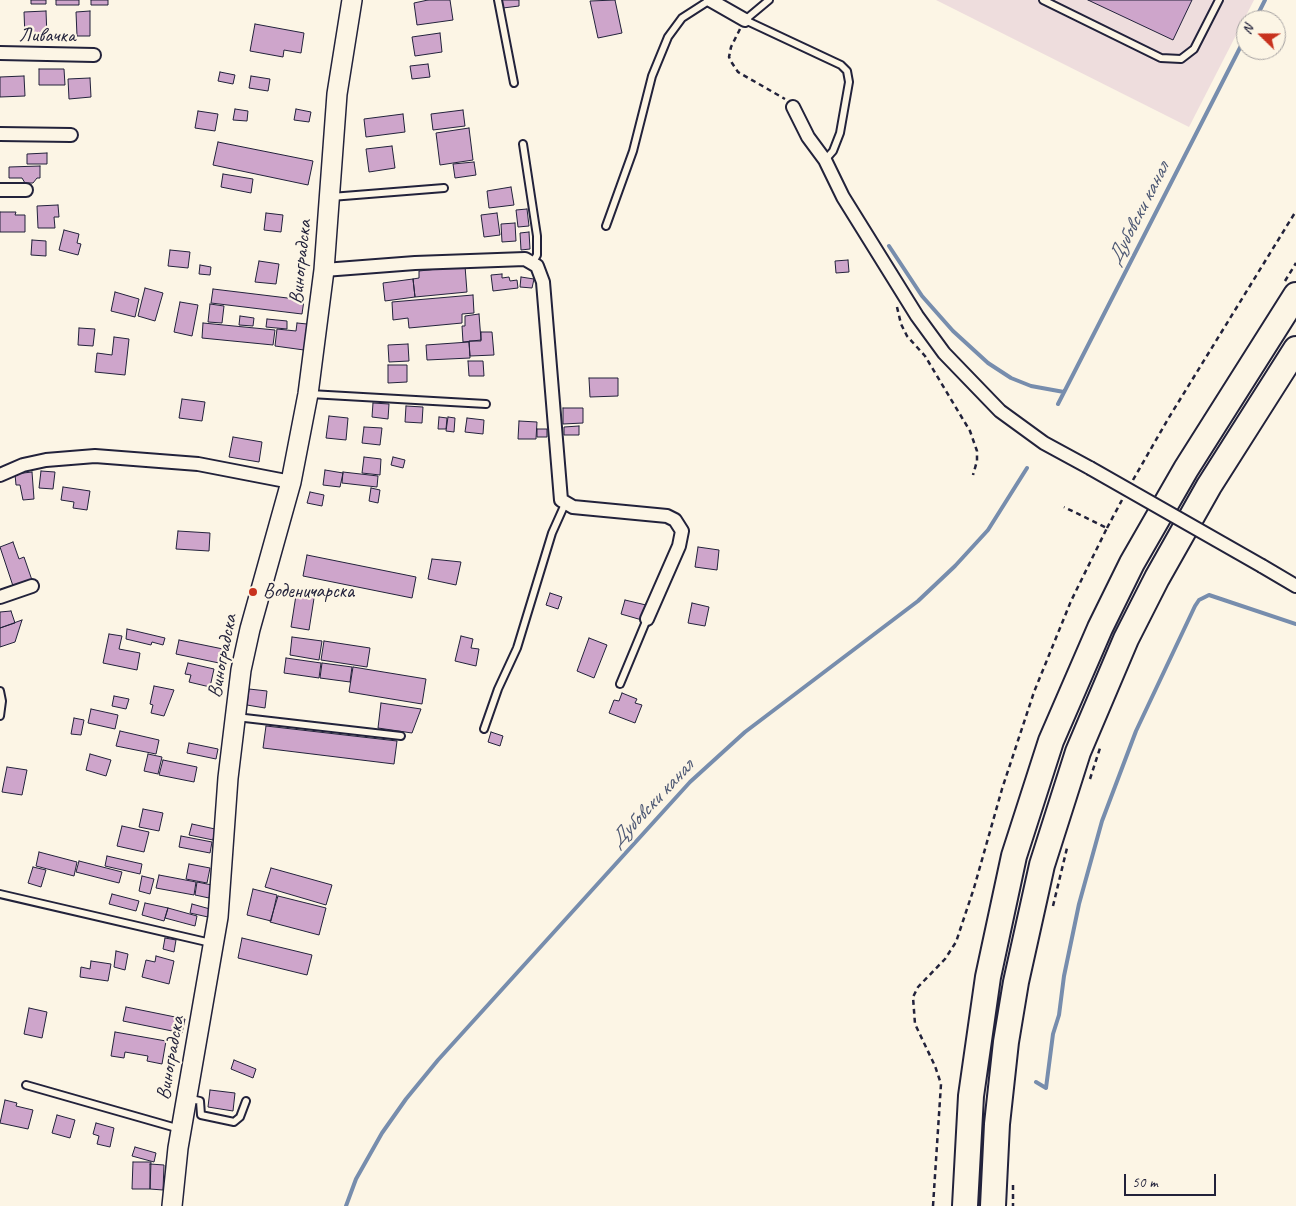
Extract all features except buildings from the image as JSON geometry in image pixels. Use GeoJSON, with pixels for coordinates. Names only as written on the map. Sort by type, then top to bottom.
{"type":"FeatureCollection","features":[{"type":"Feature","properties":{"kind":"highway"},"geometry":{"type":"LineString","coordinates":[[965,1206],[971,1105],[978,1040],[988,976],[1014,856],[1051,741],[1084,663],[1132,563],[1217,418],[1296,295]]}},
{"type":"Feature","properties":{"kind":"highway"},"geometry":{"type":"LineString","coordinates":[[993,1206],[997,1124],[1006,1042],[1016,982],[1042,865],[1072,769],[1111,673],[1157,578],[1209,486],[1296,349]]}},
{"type":"Feature","properties":{"kind":"street","name":"Виноградска"},"geometry":{"type":"LineString","coordinates":[[172,1206],[181,1129],[214,944],[221,892],[235,716],[248,636],[291,482],[308,394],[324,270],[337,94],[352,0]]}},
{"type":"Feature","properties":{"kind":"street"},"geometry":{"type":"LineString","coordinates":[[710,0],[745,20]]}},
{"type":"Feature","properties":{"kind":"street","name":"Ливачка"},"geometry":{"type":"LineString","coordinates":[[0,54],[94,55]]}},
{"type":"Feature","properties":{"kind":"street"},"geometry":{"type":"LineString","coordinates":[[793,107],[808,137],[825,160],[843,197],[895,281],[944,353],[1000,411],[1044,443],[1296,586]]}},
{"type":"Feature","properties":{"kind":"street"},"geometry":{"type":"LineString","coordinates":[[0,134],[71,135]]}},
{"type":"Feature","properties":{"kind":"street"},"geometry":{"type":"LineString","coordinates":[[0,190],[26,190]]}},
{"type":"Feature","properties":{"kind":"street"},"geometry":{"type":"LineString","coordinates":[[324,270],[415,263],[525,259],[533,262],[542,277],[558,493],[565,504],[573,507],[667,516],[679,524],[682,536],[679,546],[647,619]]}},
{"type":"Feature","properties":{"kind":"street"},"geometry":{"type":"LineString","coordinates":[[0,475],[23,465],[46,460],[117,456],[198,464],[291,482]]}},
{"type":"Feature","properties":{"kind":"street"},"geometry":{"type":"LineString","coordinates":[[0,597],[32,586]]}},
{"type":"Feature","properties":{"kind":"lane"},"geometry":{"type":"LineString","coordinates":[[498,0],[514,83]]}},
{"type":"Feature","properties":{"kind":"lane"},"geometry":{"type":"LineString","coordinates":[[606,226],[633,151],[652,76],[668,37],[682,18],[710,0]]}},
{"type":"Feature","properties":{"kind":"lane"},"geometry":{"type":"LineString","coordinates":[[769,0],[745,20],[840,65],[847,71],[849,82],[840,133],[834,151],[825,160]]}},
{"type":"Feature","properties":{"kind":"lane"},"geometry":{"type":"LineString","coordinates":[[1043,0],[1161,58],[1181,59],[1194,49],[1219,0]]}},
{"type":"Feature","properties":{"kind":"lane"},"geometry":{"type":"LineString","coordinates":[[523,144],[537,236],[537,255],[533,262]]}},
{"type":"Feature","properties":{"kind":"lane"},"geometry":{"type":"LineString","coordinates":[[330,198],[444,188]]}},
{"type":"Feature","properties":{"kind":"lane"},"geometry":{"type":"LineString","coordinates":[[308,394],[486,404]]}},
{"type":"Feature","properties":{"kind":"lane"},"geometry":{"type":"LineString","coordinates":[[484,729],[498,689],[517,648],[552,533],[565,504]]}},
{"type":"Feature","properties":{"kind":"lane"},"geometry":{"type":"LineString","coordinates":[[620,684],[647,619]]}},
{"type":"Feature","properties":{"kind":"lane"},"geometry":{"type":"LineString","coordinates":[[0,692],[2,701],[0,716]]}},
{"type":"Feature","properties":{"kind":"lane"},"geometry":{"type":"LineString","coordinates":[[235,716],[401,736]]}},
{"type":"Feature","properties":{"kind":"lane"},"geometry":{"type":"LineString","coordinates":[[0,894],[214,944]]}},
{"type":"Feature","properties":{"kind":"lane"},"geometry":{"type":"LineString","coordinates":[[26,1085],[181,1129]]}},
{"type":"Feature","properties":{"kind":"lane"},"geometry":{"type":"LineString","coordinates":[[186,1098],[200,1101],[201,1115],[234,1122],[240,1117],[246,1101]]}},
{"type":"Feature","properties":{"kind":"path"},"geometry":{"type":"LineString","coordinates":[[745,20],[731,47],[729,57],[732,63],[738,72],[772,90],[793,107]]}},
{"type":"Feature","properties":{"kind":"path"},"geometry":{"type":"LineString","coordinates":[[1132,483],[1168,419],[1296,211]]}},
{"type":"Feature","properties":{"kind":"path"},"geometry":{"type":"LineString","coordinates":[[895,281],[897,312],[907,336],[925,356],[970,431],[977,456],[974,474]]}},
{"type":"Feature","properties":{"kind":"path"},"geometry":{"type":"LineString","coordinates":[[933,1206],[941,1084],[935,1066],[915,1024],[913,998],[918,987],[946,959],[956,942],[974,888],[1002,789],[1034,692],[1072,601],[1123,498]]}},
{"type":"Feature","properties":{"kind":"path"},"geometry":{"type":"LineString","coordinates":[[1064,508],[1107,528]]}},
{"type":"Feature","properties":{"kind":"path"},"geometry":{"type":"LineString","coordinates":[[1089,781],[1102,744]]}},
{"type":"Feature","properties":{"kind":"path"},"geometry":{"type":"LineString","coordinates":[[1051,911],[1068,845]]}},
{"type":"Feature","properties":{"kind":"path"},"geometry":{"type":"LineString","coordinates":[[1013,1182],[1013,1206]]}},
{"type":"Feature","properties":{"kind":"shaded area"},"geometry":{"type":"Polygon","coordinates":[[[936,0],[1254,0],[1249,10],[1236,10],[1236,35],[1189,127],[936,0]]]}},
{"type":"Feature","properties":{"kind":"waterway","name":"Дубовски канал"},"geometry":{"type":"LineString","coordinates":[[1260,10],[1265,0]]}},
{"type":"Feature","properties":{"kind":"waterway","name":"Дубовски канал"},"geometry":{"type":"LineString","coordinates":[[1058,404],[1236,56]]}},
{"type":"Feature","properties":{"kind":"waterway"},"geometry":{"type":"LineString","coordinates":[[889,246],[922,296],[953,331],[988,363],[1011,378],[1031,386],[1064,392]]}},
{"type":"Feature","properties":{"kind":"waterway","name":"Дубовски канал"},"geometry":{"type":"LineString","coordinates":[[346,1206],[356,1179],[382,1133],[406,1099],[438,1060],[690,782],[745,732],[918,601],[955,566],[988,530],[1027,468]]}},
{"type":"Feature","properties":{"kind":"waterway"},"geometry":{"type":"LineString","coordinates":[[1036,1082],[1046,1088],[1053,1034],[1059,1015],[1064,976],[1079,904],[1102,821],[1136,731],[1195,606],[1199,600],[1209,595],[1296,624]]}},
{"type":"Feature","properties":{"kind":"place","name":"Воденичарска"},"geometry":{"type":"Point","coordinates":[253,592]}}]}
